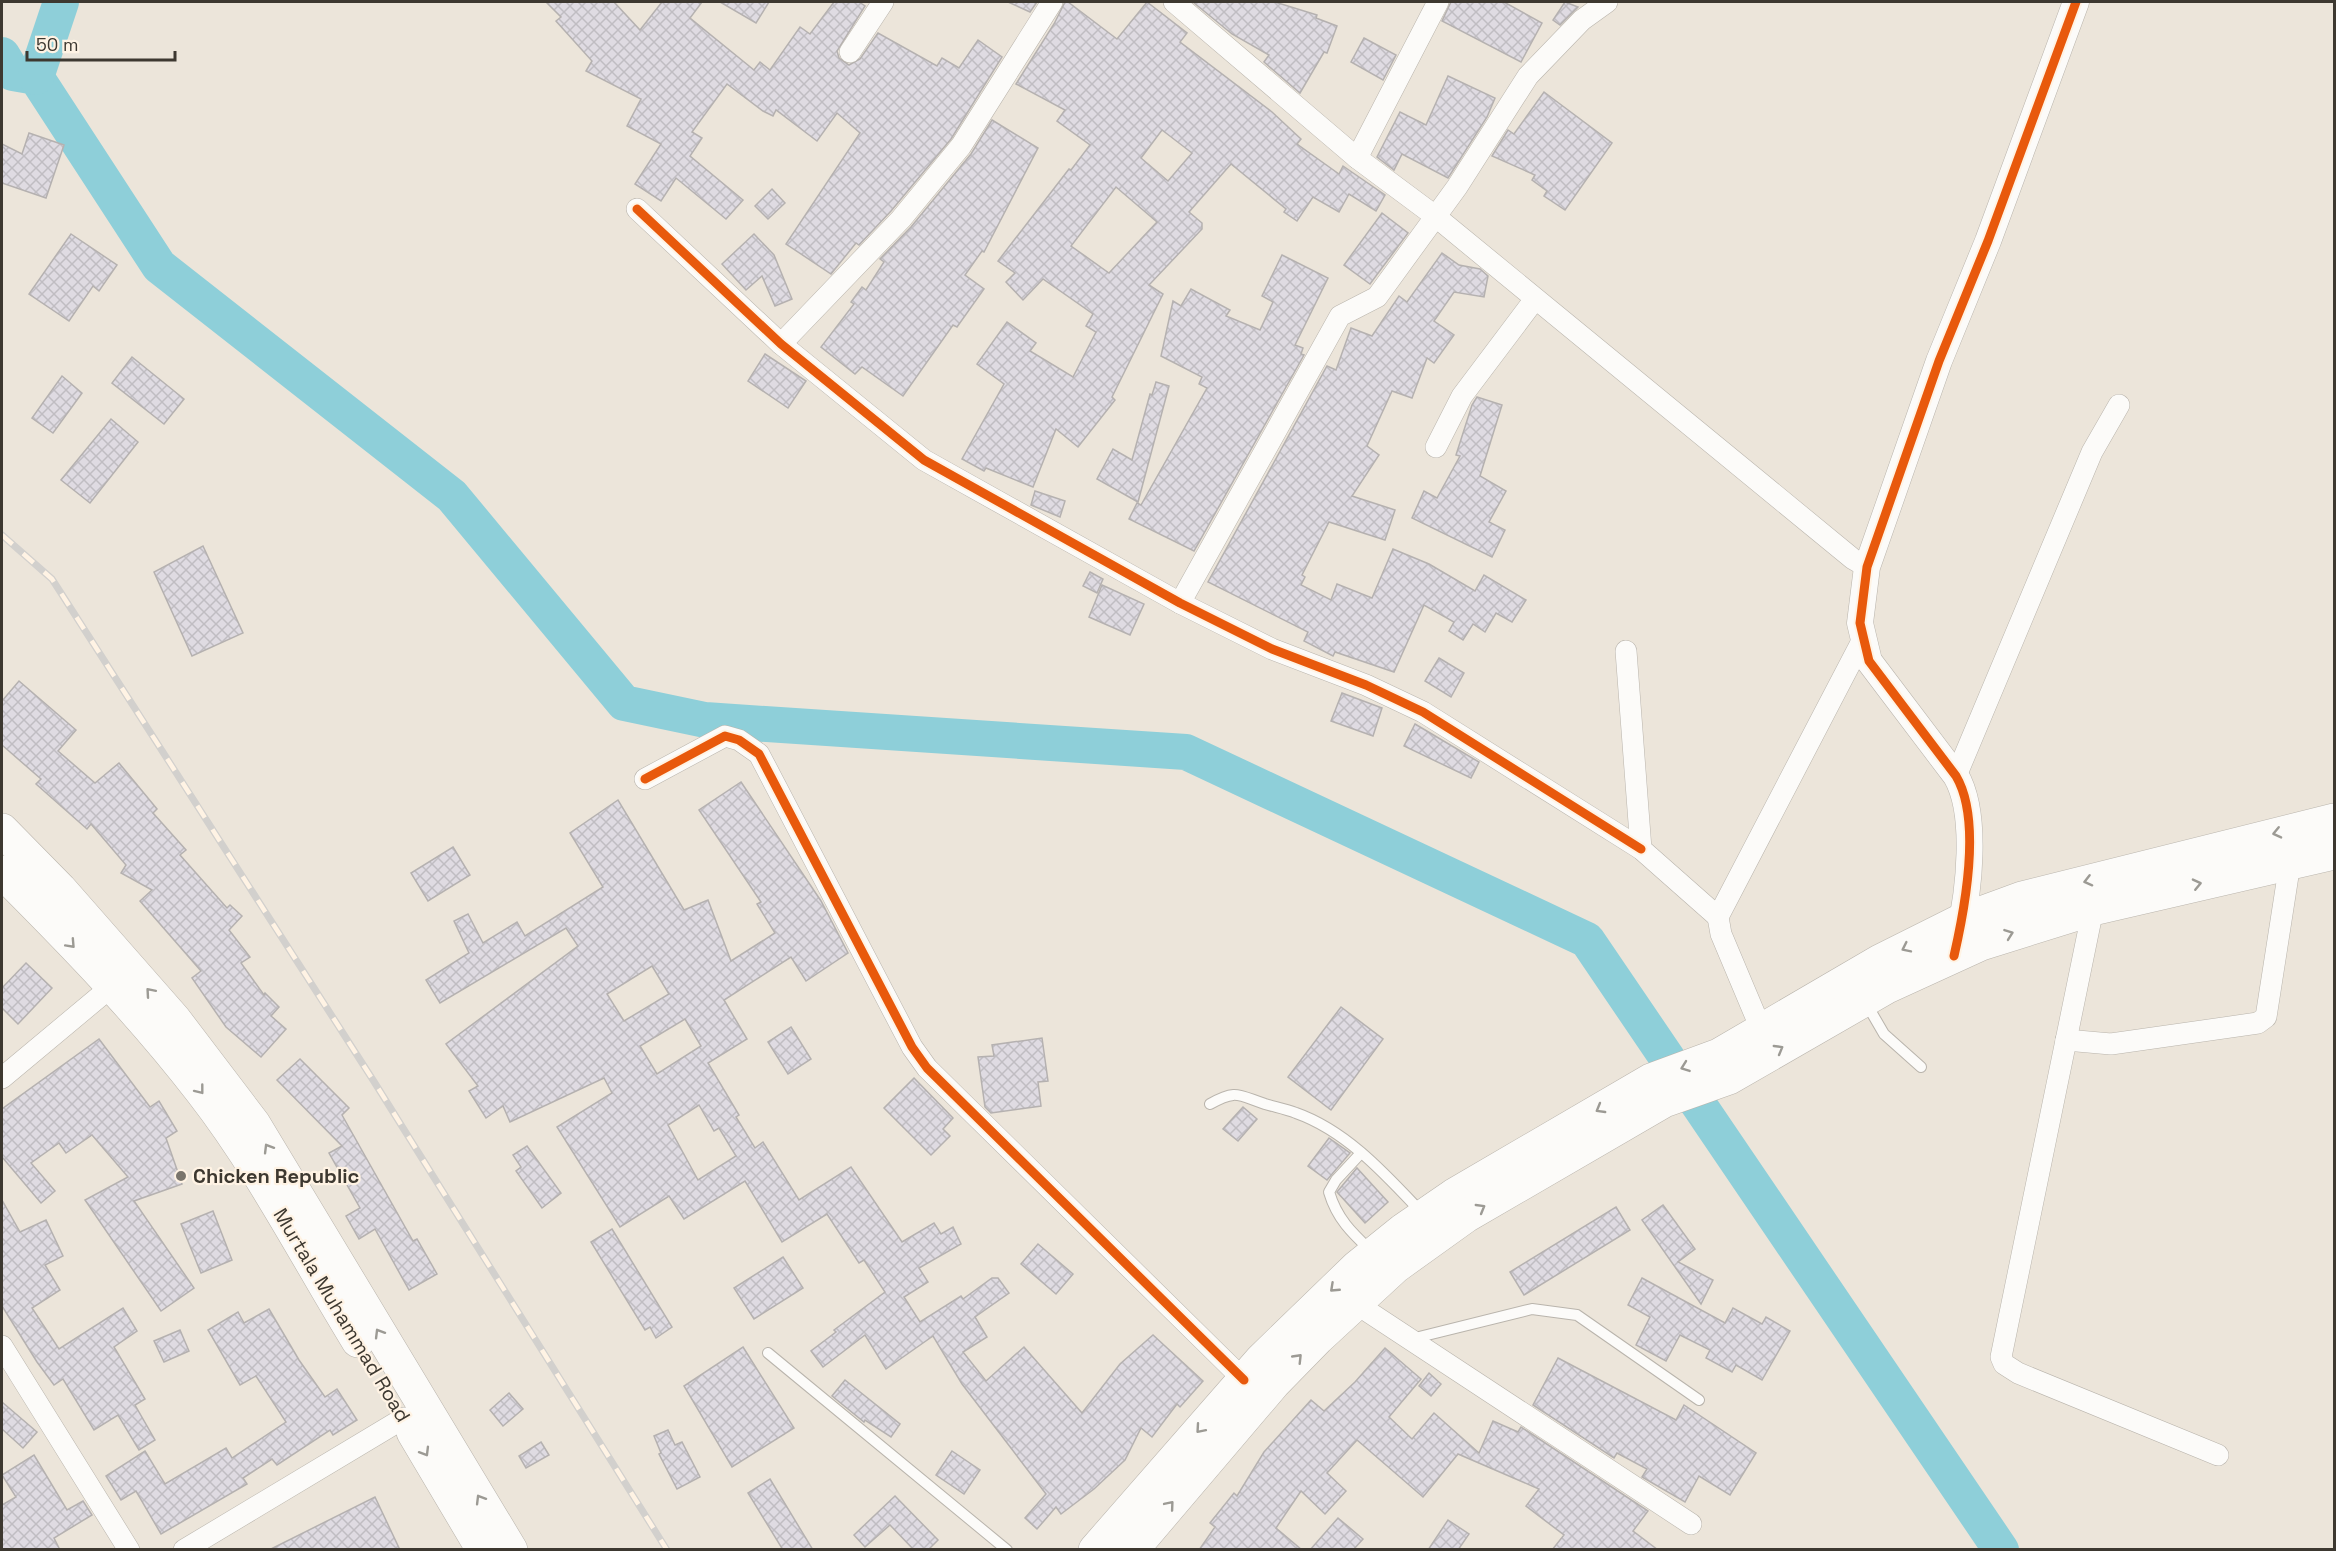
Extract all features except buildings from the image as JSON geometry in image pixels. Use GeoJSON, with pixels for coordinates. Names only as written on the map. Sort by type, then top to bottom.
{"type":"FeatureCollection","features":[{"type":"Feature","properties":{"kind":"main road"},"geometry":{"type":"LineString","coordinates":[[1724,1066],[1761,1029],[1880,961],[1962,920],[2022,898],[2334,820]]}},
{"type":"Feature","properties":{"kind":"main road","name":"Murtala Muhammad Road"},"geometry":{"type":"LineString","coordinates":[[2,830],[111,987],[201,1091],[239,1146],[483,1550]]}},
{"type":"Feature","properties":{"kind":"main road","name":"Murtala Muhammad Road"},"geometry":{"type":"LineString","coordinates":[[2,841],[49,899],[175,1020],[254,1124],[511,1550]]}},
{"type":"Feature","properties":{"kind":"main road"},"geometry":{"type":"LineString","coordinates":[[1095,1550],[1244,1380],[1315,1305],[1374,1253],[1431,1225],[1657,1090],[1724,1066],[1954,956],[2029,927],[2093,909],[2334,853]]}},
{"type":"Feature","properties":{"kind":"main road"},"geometry":{"type":"LineString","coordinates":[[2,870],[49,899]]}},
{"type":"Feature","properties":{"kind":"main road"},"geometry":{"type":"LineString","coordinates":[[1132,1550],[1274,1383],[1395,1267],[1431,1225]]}},
{"type":"Feature","properties":{"kind":"street"},"geometry":{"type":"LineString","coordinates":[[850,52],[883,2]]}},
{"type":"Feature","properties":{"kind":"street"},"geometry":{"type":"LineString","coordinates":[[781,344],[901,219],[961,146],[1052,2]]}},
{"type":"Feature","properties":{"kind":"street"},"geometry":{"type":"LineString","coordinates":[[1174,2],[1357,158],[1434,216],[1853,559],[1867,567]]}},
{"type":"Feature","properties":{"kind":"street"},"geometry":{"type":"LineString","coordinates":[[1357,158],[1438,2]]}},
{"type":"Feature","properties":{"kind":"street"},"geometry":{"type":"LineString","coordinates":[[1180,603],[1340,316],[1377,297],[1457,187],[1528,76],[1582,20],[1607,2]]}},
{"type":"Feature","properties":{"kind":"street"},"geometry":{"type":"LineString","coordinates":[[1954,956],[1962,920],[1971,826],[1965,796],[1956,776],[1869,661],[1862,641],[1860,623],[1867,567],[1939,360],[1988,241],[2076,2]]}},
{"type":"Feature","properties":{"kind":"street"},"geometry":{"type":"LineString","coordinates":[[637,209],[781,344],[924,459],[1180,603],[1272,649],[1366,684],[1423,712],[1641,849],[1718,917]]}},
{"type":"Feature","properties":{"kind":"street"},"geometry":{"type":"LineString","coordinates":[[1436,447],[1462,396],[1535,299]]}},
{"type":"Feature","properties":{"kind":"street"},"geometry":{"type":"LineString","coordinates":[[1956,776],[2092,452],[2119,405]]}},
{"type":"Feature","properties":{"kind":"street"},"geometry":{"type":"LineString","coordinates":[[1761,1029],[1721,934],[1718,917],[1862,641]]}},
{"type":"Feature","properties":{"kind":"street"},"geometry":{"type":"LineString","coordinates":[[1626,651],[1641,849]]}},
{"type":"Feature","properties":{"kind":"street"},"geometry":{"type":"LineString","coordinates":[[645,779],[725,736],[739,740],[759,754],[912,1047],[927,1068],[1244,1380]]}},
{"type":"Feature","properties":{"kind":"street"},"geometry":{"type":"LineString","coordinates":[[2066,1040],[2111,1044],[2258,1023],[2266,1017],[2290,863]]}},
{"type":"Feature","properties":{"kind":"street"},"geometry":{"type":"LineString","coordinates":[[2093,909],[2001,1357],[2004,1364],[2018,1373],[2218,1455]]}},
{"type":"Feature","properties":{"kind":"street"},"geometry":{"type":"LineString","coordinates":[[2,1078],[111,987]]}},
{"type":"Feature","properties":{"kind":"street"},"geometry":{"type":"LineString","coordinates":[[1355,1303],[1691,1524]]}},
{"type":"Feature","properties":{"kind":"street"},"geometry":{"type":"LineString","coordinates":[[2,1346],[129,1550]]}},
{"type":"Feature","properties":{"kind":"street"},"geometry":{"type":"LineString","coordinates":[[184,1550],[404,1418]]}},
{"type":"Feature","properties":{"kind":"lane"},"geometry":{"type":"LineString","coordinates":[[1864,1000],[1875,1023],[1884,1034],[1921,1067]]}},
{"type":"Feature","properties":{"kind":"lane"},"geometry":{"type":"LineString","coordinates":[[1210,1104],[1226,1094],[1238,1093],[1298,1113],[1334,1132],[1361,1153],[1431,1225]]}},
{"type":"Feature","properties":{"kind":"lane"},"geometry":{"type":"LineString","coordinates":[[1361,1153],[1336,1180],[1329,1192],[1334,1209],[1347,1229],[1374,1253]]}},
{"type":"Feature","properties":{"kind":"lane"},"geometry":{"type":"LineString","coordinates":[[1411,1339],[1532,1309],[1577,1315],[1699,1400]]}},
{"type":"Feature","properties":{"kind":"lane"},"geometry":{"type":"LineString","coordinates":[[768,1353],[1007,1550]]}},
{"type":"Feature","properties":{"kind":"waterway"},"geometry":{"type":"LineString","coordinates":[[36,77],[61,2]]}},
{"type":"Feature","properties":{"kind":"waterway"},"geometry":{"type":"LineString","coordinates":[[2,55],[13,73],[36,77],[159,266],[452,496],[624,703],[705,720],[1186,752],[1587,940],[2001,1550]]}},
{"type":"Feature","properties":{"kind":"railway"},"geometry":{"type":"LineString","coordinates":[[2,535],[52,579],[373,1080],[667,1550]]}},
{"type":"Feature","properties":{"kind":"cycle path"},"geometry":{"type":"LineString","coordinates":[[1954,956],[1963,914],[1969,864],[1970,840],[1964,794],[1956,776],[1869,661],[1860,623],[1867,567],[1939,361],[1988,241],[2076,2]]}},
{"type":"Feature","properties":{"kind":"cycle path"},"geometry":{"type":"LineString","coordinates":[[637,209],[781,344],[924,460],[1180,603],[1272,649],[1366,685],[1423,712],[1641,849]]}},
{"type":"Feature","properties":{"kind":"cycle path"},"geometry":{"type":"LineString","coordinates":[[645,779],[725,736],[739,740],[759,754],[912,1047],[927,1068],[1244,1380]]}},
{"type":"Feature","properties":{"kind":"place","name":"Chicken Republic"},"geometry":{"type":"Point","coordinates":[181,1176]}}]}
